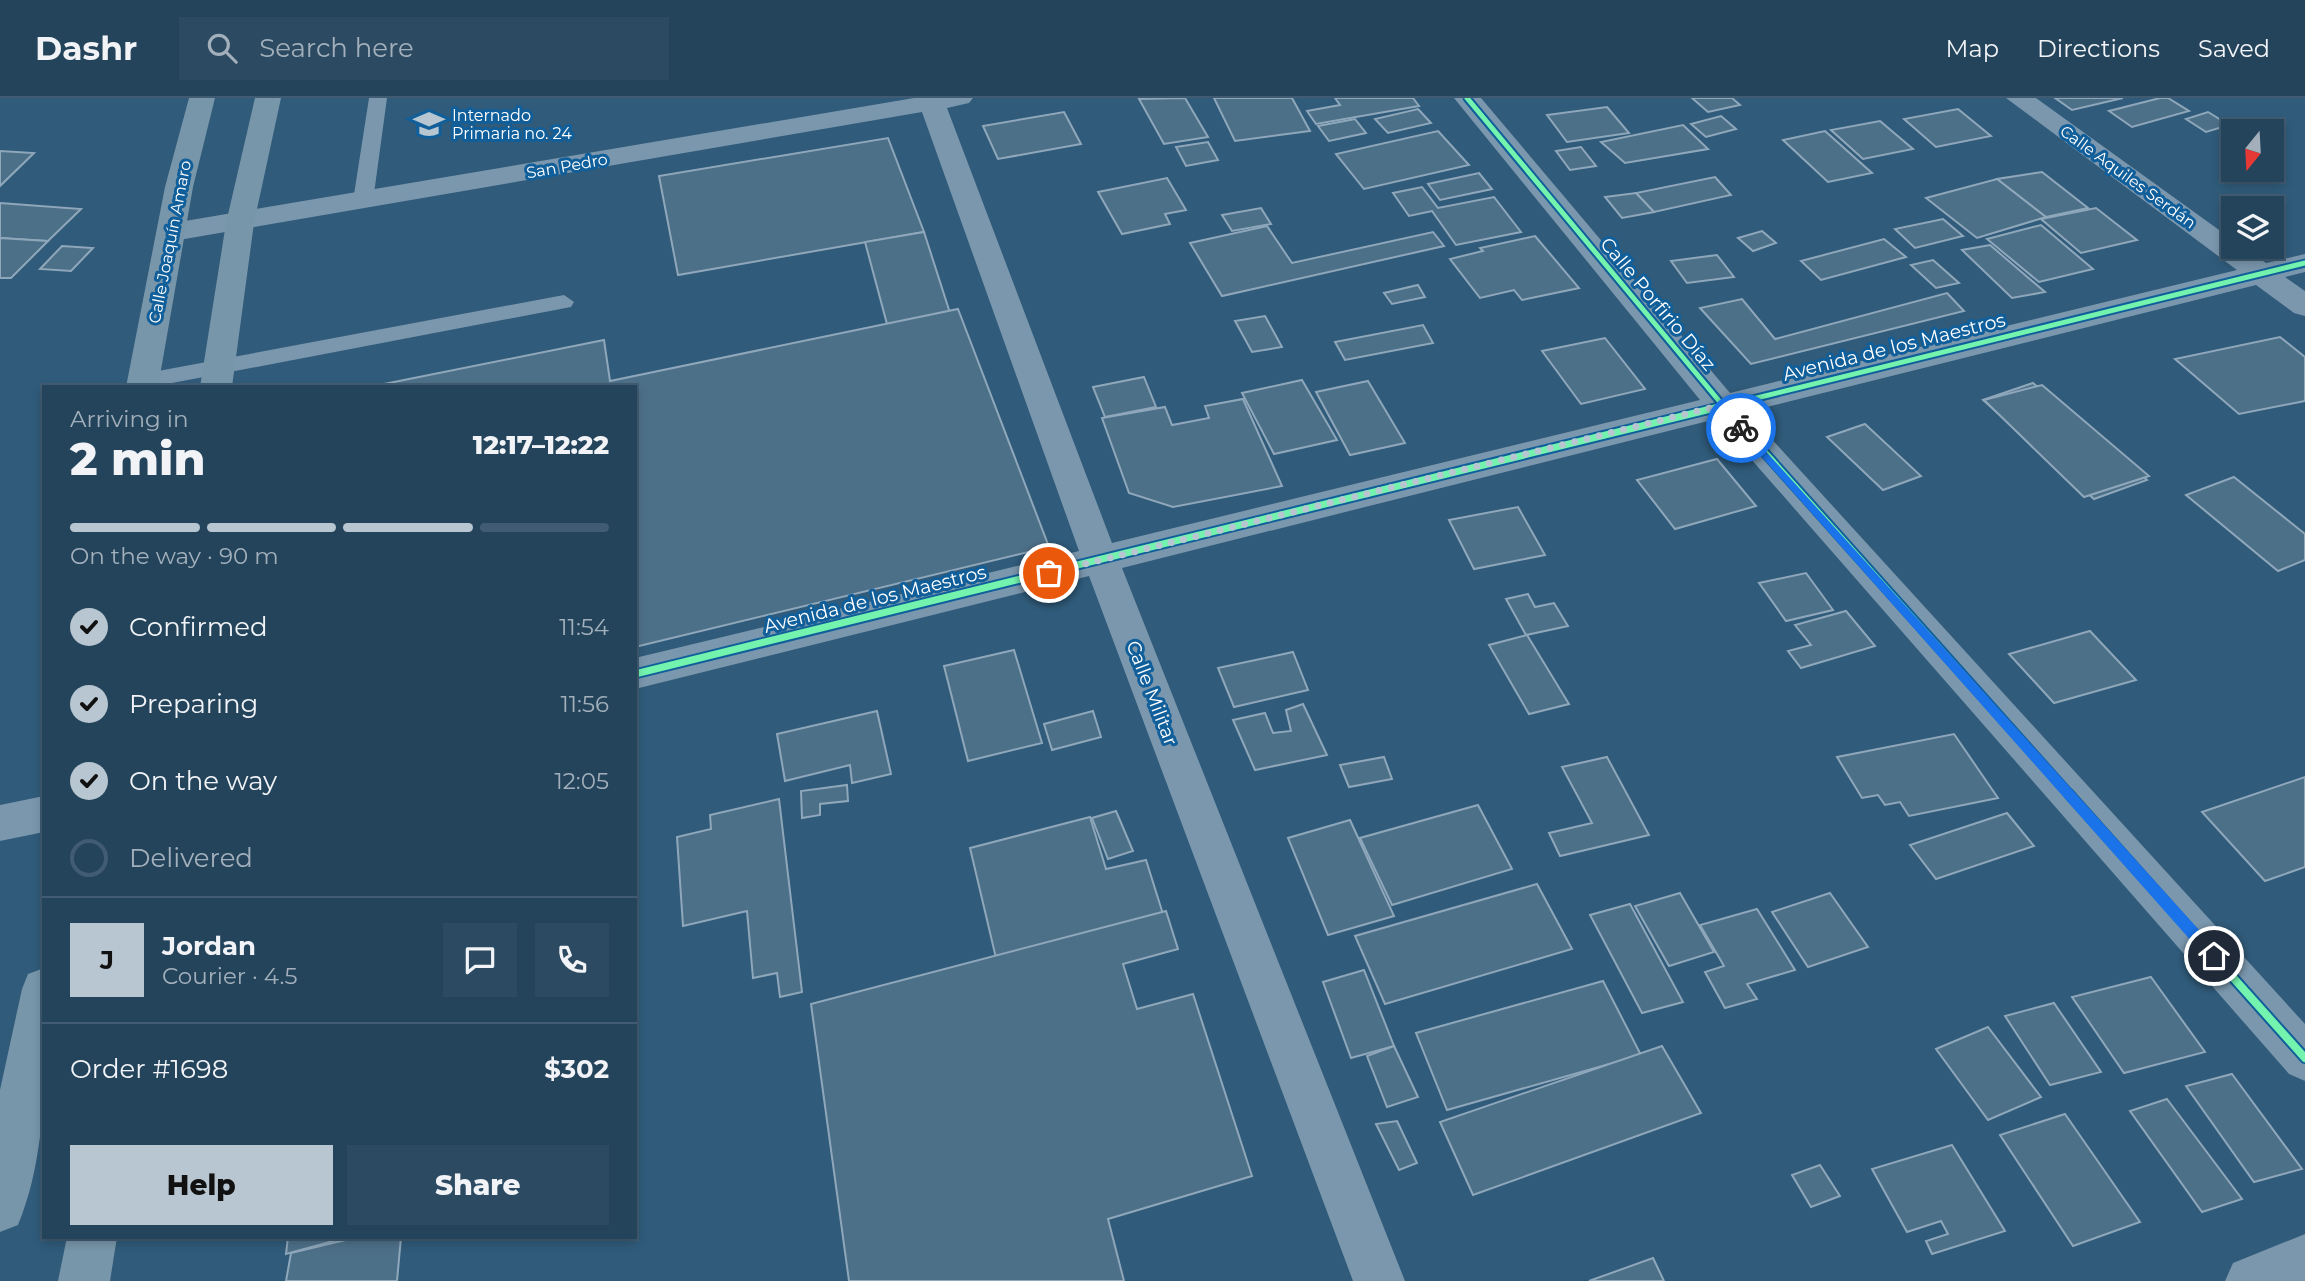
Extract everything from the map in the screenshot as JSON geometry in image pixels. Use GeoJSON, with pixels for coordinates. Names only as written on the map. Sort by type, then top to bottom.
{"type":"FeatureCollection","features":[{"type":"Feature","properties":{"kind":"main road","name":"Calle Joaquín Amaro"},"geometry":{"type":"LineString","coordinates":[[142,384],[173,232],[179,187],[201,98]]}},
{"type":"Feature","properties":{"kind":"main road"},"geometry":{"type":"LineString","coordinates":[[217,375],[240,223],[268,98]]}},
{"type":"Feature","properties":{"kind":"main road"},"geometry":{"type":"LineString","coordinates":[[0,1207],[42,999]]}},
{"type":"Feature","properties":{"kind":"main road"},"geometry":{"type":"LineString","coordinates":[[84,1281],[92,1239]]}},
{"type":"Feature","properties":{"kind":"street","name":"Calle Porfirio Díaz"},"geometry":{"type":"LineString","coordinates":[[1467,98],[1722,405],[2305,1058]]}},
{"type":"Feature","properties":{"kind":"street","name":"Calle Aquiles Serdán"},"geometry":{"type":"LineString","coordinates":[[2019,98],[2305,306]]}},
{"type":"Feature","properties":{"kind":"street","name":"San Pedro"},"geometry":{"type":"LineString","coordinates":[[173,232],[240,223],[946,101]]}},
{"type":"Feature","properties":{"kind":"street","name":"Calle Militar"},"geometry":{"type":"LineString","coordinates":[[946,101],[1101,561],[1379,1281]]}},
{"type":"Feature","properties":{"kind":"street","name":"Avenida de los Maestros"},"geometry":{"type":"LineString","coordinates":[[637,674],[2305,263]]}},
{"type":"Feature","properties":{"kind":"street"},"geometry":{"type":"LineString","coordinates":[[0,823],[42,814]]}},
{"type":"Feature","properties":{"kind":"street"},"geometry":{"type":"LineString","coordinates":[[2251,1281],[2305,1259]]}},
{"type":"Feature","properties":{"kind":"lane"},"geometry":{"type":"LineString","coordinates":[[363,201],[378,98]]}},
{"type":"Feature","properties":{"kind":"lane"},"geometry":{"type":"LineString","coordinates":[[142,384],[217,375],[564,302]]}},
{"type":"Feature","properties":{"kind":"building"},"geometry":{"type":"Polygon","coordinates":[[[1185,98],[1208,137],[1164,144],[1139,99],[1185,98]]]}},
{"type":"Feature","properties":{"kind":"building"},"geometry":{"type":"Polygon","coordinates":[[[1214,98],[1292,98],[1310,131],[1235,141],[1214,98]]]}},
{"type":"Feature","properties":{"kind":"building"},"geometry":{"type":"Polygon","coordinates":[[[1335,98],[1413,98],[1419,106],[1316,124],[1307,111],[1340,105],[1335,98]]]}},
{"type":"Feature","properties":{"kind":"building"},"geometry":{"type":"Polygon","coordinates":[[[1692,98],[1732,98],[1740,105],[1708,112],[1692,98]]]}},
{"type":"Feature","properties":{"kind":"building"},"geometry":{"type":"Polygon","coordinates":[[[2055,98],[2123,98],[2072,110],[2055,98]]]}},
{"type":"Feature","properties":{"kind":"building"},"geometry":{"type":"Polygon","coordinates":[[[2168,98],[2189,111],[2132,127],[2109,111],[2168,98]]]}},
{"type":"Feature","properties":{"kind":"building"},"geometry":{"type":"Polygon","coordinates":[[[1607,107],[1629,133],[1567,142],[1547,115],[1607,107]]]}},
{"type":"Feature","properties":{"kind":"building"},"geometry":{"type":"Polygon","coordinates":[[[1418,109],[1431,123],[1388,133],[1375,119],[1418,109]]]}},
{"type":"Feature","properties":{"kind":"building"},"geometry":{"type":"Polygon","coordinates":[[[1958,109],[1991,136],[1936,147],[1904,119],[1958,109]]]}},
{"type":"Feature","properties":{"kind":"building"},"geometry":{"type":"Polygon","coordinates":[[[1064,112],[1081,144],[998,159],[983,126],[1064,112]]]}},
{"type":"Feature","properties":{"kind":"building"},"geometry":{"type":"Polygon","coordinates":[[[2208,112],[2221,120],[2221,127],[2206,132],[2186,119],[2208,112]]]}},
{"type":"Feature","properties":{"kind":"building"},"geometry":{"type":"Polygon","coordinates":[[[1721,116],[1736,129],[1706,137],[1691,124],[1721,116]]]}},
{"type":"Feature","properties":{"kind":"building"},"geometry":{"type":"Polygon","coordinates":[[[1355,119],[1366,133],[1329,141],[1318,126],[1355,119]]]}},
{"type":"Feature","properties":{"kind":"building"},"geometry":{"type":"Polygon","coordinates":[[[1880,121],[1913,149],[1863,159],[1831,130],[1880,121]]]}},
{"type":"Feature","properties":{"kind":"building"},"geometry":{"type":"Polygon","coordinates":[[[1683,125],[1708,149],[1625,163],[1601,142],[1683,125]]]}},
{"type":"Feature","properties":{"kind":"building"},"geometry":{"type":"Polygon","coordinates":[[[1438,131],[1469,165],[1364,189],[1336,154],[1438,131]]]}},
{"type":"Feature","properties":{"kind":"building"},"geometry":{"type":"Polygon","coordinates":[[[1825,131],[1872,173],[1828,182],[1783,140],[1825,131]]]}},
{"type":"Feature","properties":{"kind":"building"},"geometry":{"type":"Polygon","coordinates":[[[888,138],[924,232],[678,275],[659,176],[888,138]]]}},
{"type":"Feature","properties":{"kind":"building"},"geometry":{"type":"Polygon","coordinates":[[[1208,142],[1218,160],[1186,166],[1176,147],[1208,142]]]}},
{"type":"Feature","properties":{"kind":"building"},"geometry":{"type":"Polygon","coordinates":[[[1581,147],[1596,166],[1570,170],[1556,151],[1581,147]]]}},
{"type":"Feature","properties":{"kind":"building"},"geometry":{"type":"Polygon","coordinates":[[[0,151],[34,153],[0,186],[0,151]]]}},
{"type":"Feature","properties":{"kind":"building"},"geometry":{"type":"Polygon","coordinates":[[[2042,172],[2088,208],[2046,217],[1997,179],[2042,172]]]}},
{"type":"Feature","properties":{"kind":"building"},"geometry":{"type":"Polygon","coordinates":[[[1479,173],[1492,189],[1440,200],[1428,184],[1479,173]]]}},
{"type":"Feature","properties":{"kind":"building"},"geometry":{"type":"Polygon","coordinates":[[[1715,177],[1731,195],[1654,212],[1636,193],[1715,177]]]}},
{"type":"Feature","properties":{"kind":"building"},"geometry":{"type":"Polygon","coordinates":[[[1167,178],[1186,210],[1165,214],[1170,224],[1122,234],[1098,192],[1167,178]]]}},
{"type":"Feature","properties":{"kind":"building"},"geometry":{"type":"Polygon","coordinates":[[[1997,179],[2046,217],[1977,238],[1926,198],[1997,179]]]}},
{"type":"Feature","properties":{"kind":"building"},"geometry":{"type":"Polygon","coordinates":[[[1422,187],[1438,208],[1494,197],[1521,232],[1456,245],[1432,211],[1409,216],[1393,193],[1422,187]]]}},
{"type":"Feature","properties":{"kind":"building"},"geometry":{"type":"Polygon","coordinates":[[[1636,193],[1654,212],[1622,218],[1605,197],[1636,193]]]}},
{"type":"Feature","properties":{"kind":"building"},"geometry":{"type":"Polygon","coordinates":[[[0,203],[81,209],[48,241],[0,238],[0,203]]]}},
{"type":"Feature","properties":{"kind":"building"},"geometry":{"type":"Polygon","coordinates":[[[1261,208],[1271,224],[1232,231],[1222,215],[1261,208]]]}},
{"type":"Feature","properties":{"kind":"building"},"geometry":{"type":"Polygon","coordinates":[[[2096,208],[2137,240],[2081,253],[2041,219],[2096,208]]]}},
{"type":"Feature","properties":{"kind":"building"},"geometry":{"type":"Polygon","coordinates":[[[1943,219],[1963,236],[1915,248],[1895,229],[1943,219]]]}},
{"type":"Feature","properties":{"kind":"building"},"geometry":{"type":"Polygon","coordinates":[[[2041,225],[2093,269],[2039,282],[1987,239],[2041,225]]]}},
{"type":"Feature","properties":{"kind":"building"},"geometry":{"type":"Polygon","coordinates":[[[1267,226],[1292,263],[1433,232],[1444,246],[1222,296],[1190,243],[1267,226]]]}},
{"type":"Feature","properties":{"kind":"building"},"geometry":{"type":"Polygon","coordinates":[[[1762,231],[1776,243],[1753,251],[1738,238],[1762,231]]]}},
{"type":"Feature","properties":{"kind":"building"},"geometry":{"type":"Polygon","coordinates":[[[924,232],[950,313],[887,324],[865,242],[924,232]]]}},
{"type":"Feature","properties":{"kind":"building"},"geometry":{"type":"Polygon","coordinates":[[[1535,236],[1579,288],[1522,300],[1514,290],[1480,298],[1450,259],[1483,251],[1480,248],[1535,236]]]}},
{"type":"Feature","properties":{"kind":"building"},"geometry":{"type":"Polygon","coordinates":[[[0,238],[48,241],[11,278],[0,278],[0,238]]]}},
{"type":"Feature","properties":{"kind":"building"},"geometry":{"type":"Polygon","coordinates":[[[1884,239],[1906,257],[1821,280],[1801,261],[1884,239]]]}},
{"type":"Feature","properties":{"kind":"building"},"geometry":{"type":"Polygon","coordinates":[[[1990,245],[2045,292],[2012,298],[1962,250],[1990,245]]]}},
{"type":"Feature","properties":{"kind":"building"},"geometry":{"type":"Polygon","coordinates":[[[62,246],[93,248],[71,271],[40,269],[62,246]]]}},
{"type":"Feature","properties":{"kind":"building"},"geometry":{"type":"Polygon","coordinates":[[[1717,255],[1734,277],[1687,283],[1671,261],[1717,255]]]}},
{"type":"Feature","properties":{"kind":"building"},"geometry":{"type":"Polygon","coordinates":[[[1933,260],[1959,283],[1936,288],[1911,265],[1933,260]]]}},
{"type":"Feature","properties":{"kind":"building"},"geometry":{"type":"Polygon","coordinates":[[[1418,285],[1425,297],[1392,304],[1384,293],[1418,285]]]}},
{"type":"Feature","properties":{"kind":"building"},"geometry":{"type":"Polygon","coordinates":[[[1947,293],[1964,311],[1751,364],[1700,308],[1742,299],[1775,339],[1947,293]]]}},
{"type":"Feature","properties":{"kind":"building"},"geometry":{"type":"Polygon","coordinates":[[[958,309],[1049,547],[637,647],[637,385],[379,385],[604,340],[610,381],[958,309]]]}},
{"type":"Feature","properties":{"kind":"building"},"geometry":{"type":"Polygon","coordinates":[[[1265,316],[1282,347],[1252,352],[1235,321],[1265,316]]]}},
{"type":"Feature","properties":{"kind":"building"},"geometry":{"type":"Polygon","coordinates":[[[1423,325],[1433,343],[1345,360],[1335,342],[1423,325]]]}},
{"type":"Feature","properties":{"kind":"building"},"geometry":{"type":"Polygon","coordinates":[[[2280,337],[2305,357],[2305,401],[2239,414],[2175,359],[2280,337]]]}},
{"type":"Feature","properties":{"kind":"building"},"geometry":{"type":"Polygon","coordinates":[[[1605,338],[1645,389],[1581,404],[1542,351],[1605,338]]]}},
{"type":"Feature","properties":{"kind":"building"},"geometry":{"type":"Polygon","coordinates":[[[1144,377],[1156,407],[1105,417],[1093,387],[1144,377]]]}},
{"type":"Feature","properties":{"kind":"building"},"geometry":{"type":"Polygon","coordinates":[[[1302,380],[1337,440],[1274,454],[1242,393],[1302,380]]]}},
{"type":"Feature","properties":{"kind":"building"},"geometry":{"type":"Polygon","coordinates":[[[1368,381],[1405,443],[1350,455],[1316,392],[1368,381]]]}},
{"type":"Feature","properties":{"kind":"building"},"geometry":{"type":"Polygon","coordinates":[[[2033,383],[2147,480],[2094,499],[1983,400],[2033,383]]]}},
{"type":"Feature","properties":{"kind":"building"},"geometry":{"type":"Polygon","coordinates":[[[2042,385],[2149,476],[2084,497],[1984,400],[2042,385]]]}},
{"type":"Feature","properties":{"kind":"building"},"geometry":{"type":"Polygon","coordinates":[[[1243,399],[1282,486],[1173,507],[1129,493],[1102,418],[1165,407],[1172,425],[1209,418],[1205,406],[1243,399]]]}},
{"type":"Feature","properties":{"kind":"building"},"geometry":{"type":"Polygon","coordinates":[[[1865,424],[1921,476],[1883,490],[1827,437],[1865,424]]]}},
{"type":"Feature","properties":{"kind":"building"},"geometry":{"type":"Polygon","coordinates":[[[1717,459],[1756,506],[1675,529],[1637,480],[1717,459]]]}},
{"type":"Feature","properties":{"kind":"building"},"geometry":{"type":"Polygon","coordinates":[[[2234,477],[2305,534],[2305,560],[2278,571],[2186,495],[2234,477]]]}},
{"type":"Feature","properties":{"kind":"building"},"geometry":{"type":"Polygon","coordinates":[[[1518,507],[1545,555],[1474,569],[1449,520],[1518,507]]]}},
{"type":"Feature","properties":{"kind":"building"},"geometry":{"type":"Polygon","coordinates":[[[1806,573],[1833,610],[1786,621],[1759,583],[1806,573]]]}},
{"type":"Feature","properties":{"kind":"building"},"geometry":{"type":"Polygon","coordinates":[[[1528,594],[1535,607],[1554,603],[1568,626],[1526,635],[1506,599],[1528,594]]]}},
{"type":"Feature","properties":{"kind":"building"},"geometry":{"type":"Polygon","coordinates":[[[1846,611],[1875,646],[1801,668],[1788,651],[1811,645],[1795,625],[1846,611]]]}},
{"type":"Feature","properties":{"kind":"building"},"geometry":{"type":"Polygon","coordinates":[[[2090,631],[2136,680],[2054,703],[2009,654],[2090,631]]]}},
{"type":"Feature","properties":{"kind":"building"},"geometry":{"type":"Polygon","coordinates":[[[1527,635],[1569,704],[1529,714],[1489,645],[1527,635]]]}},
{"type":"Feature","properties":{"kind":"building"},"geometry":{"type":"Polygon","coordinates":[[[1014,650],[1042,743],[968,761],[944,666],[1014,650]]]}},
{"type":"Feature","properties":{"kind":"building"},"geometry":{"type":"Polygon","coordinates":[[[1293,652],[1308,690],[1234,707],[1218,668],[1293,652]]]}},
{"type":"Feature","properties":{"kind":"building"},"geometry":{"type":"Polygon","coordinates":[[[1303,704],[1327,755],[1255,770],[1233,720],[1265,713],[1273,733],[1291,731],[1286,710],[1303,704]]]}},
{"type":"Feature","properties":{"kind":"building"},"geometry":{"type":"Polygon","coordinates":[[[877,711],[891,774],[852,783],[850,765],[785,781],[777,734],[877,711]]]}},
{"type":"Feature","properties":{"kind":"building"},"geometry":{"type":"Polygon","coordinates":[[[1093,711],[1101,737],[1052,750],[1044,724],[1093,711]]]}},
{"type":"Feature","properties":{"kind":"building"},"geometry":{"type":"Polygon","coordinates":[[[1954,734],[1998,798],[1909,816],[1900,802],[1885,805],[1878,795],[1862,798],[1837,757],[1954,734]]]}},
{"type":"Feature","properties":{"kind":"building"},"geometry":{"type":"Polygon","coordinates":[[[1384,757],[1392,779],[1349,787],[1340,765],[1384,757]]]}},
{"type":"Feature","properties":{"kind":"building"},"geometry":{"type":"Polygon","coordinates":[[[1607,757],[1649,835],[1560,856],[1549,833],[1592,823],[1562,767],[1607,757]]]}},
{"type":"Feature","properties":{"kind":"building"},"geometry":{"type":"Polygon","coordinates":[[[2305,777],[2305,867],[2265,881],[2202,812],[2305,777]]]}},
{"type":"Feature","properties":{"kind":"building"},"geometry":{"type":"Polygon","coordinates":[[[847,785],[848,801],[820,804],[820,815],[802,818],[801,791],[847,785]]]}},
{"type":"Feature","properties":{"kind":"building"},"geometry":{"type":"Polygon","coordinates":[[[779,799],[802,992],[780,997],[777,973],[753,978],[747,911],[683,926],[677,837],[711,829],[710,815],[779,799]]]}},
{"type":"Feature","properties":{"kind":"building"},"geometry":{"type":"Polygon","coordinates":[[[1478,805],[1512,869],[1392,905],[1360,838],[1478,805]]]}},
{"type":"Feature","properties":{"kind":"building"},"geometry":{"type":"Polygon","coordinates":[[[1116,811],[1133,851],[1108,859],[1092,818],[1116,811]]]}},
{"type":"Feature","properties":{"kind":"building"},"geometry":{"type":"Polygon","coordinates":[[[2007,813],[2034,846],[1936,879],[1910,845],[2007,813]]]}},
{"type":"Feature","properties":{"kind":"building"},"geometry":{"type":"Polygon","coordinates":[[[1090,817],[1106,869],[1146,860],[1163,914],[996,958],[970,848],[1090,817]]]}},
{"type":"Feature","properties":{"kind":"building"},"geometry":{"type":"Polygon","coordinates":[[[1350,820],[1394,916],[1328,935],[1288,838],[1350,820]]]}},
{"type":"Feature","properties":{"kind":"building"},"geometry":{"type":"Polygon","coordinates":[[[1537,884],[1572,949],[1385,1004],[1355,936],[1537,884]]]}},
{"type":"Feature","properties":{"kind":"building"},"geometry":{"type":"Polygon","coordinates":[[[1680,893],[1714,952],[1669,966],[1635,906],[1680,893]]]}},
{"type":"Feature","properties":{"kind":"building"},"geometry":{"type":"Polygon","coordinates":[[[1830,893],[1868,947],[1808,967],[1772,912],[1830,893]]]}},
{"type":"Feature","properties":{"kind":"building"},"geometry":{"type":"Polygon","coordinates":[[[1630,904],[1683,1002],[1642,1013],[1590,915],[1630,904]]]}},
{"type":"Feature","properties":{"kind":"building"},"geometry":{"type":"Polygon","coordinates":[[[1757,909],[1795,970],[1747,984],[1757,999],[1725,1008],[1705,972],[1724,966],[1700,925],[1757,909]]]}},
{"type":"Feature","properties":{"kind":"building"},"geometry":{"type":"Polygon","coordinates":[[[1166,911],[1178,949],[1123,964],[1137,1009],[1193,994],[1252,1176],[1108,1219],[1124,1281],[849,1281],[811,1004],[1166,911]]]}},
{"type":"Feature","properties":{"kind":"building"},"geometry":{"type":"Polygon","coordinates":[[[1364,970],[1394,1046],[1351,1058],[1323,982],[1364,970]]]}},
{"type":"Feature","properties":{"kind":"building"},"geometry":{"type":"Polygon","coordinates":[[[2151,977],[2205,1052],[2124,1073],[2072,997],[2151,977]]]}},
{"type":"Feature","properties":{"kind":"building"},"geometry":{"type":"Polygon","coordinates":[[[1603,981],[1641,1055],[1447,1110],[1416,1033],[1603,981]]]}},
{"type":"Feature","properties":{"kind":"building"},"geometry":{"type":"Polygon","coordinates":[[[2054,1003],[2101,1072],[2050,1085],[2005,1016],[2054,1003]]]}},
{"type":"Feature","properties":{"kind":"building"},"geometry":{"type":"Polygon","coordinates":[[[1988,1027],[2041,1097],[1988,1120],[1936,1049],[1988,1027]]]}},
{"type":"Feature","properties":{"kind":"building"},"geometry":{"type":"Polygon","coordinates":[[[1394,1046],[1418,1097],[1387,1107],[1367,1056],[1394,1046]]]}},
{"type":"Feature","properties":{"kind":"building"},"geometry":{"type":"Polygon","coordinates":[[[1662,1046],[1701,1113],[1473,1195],[1440,1122],[1662,1046]]]}},
{"type":"Feature","properties":{"kind":"building"},"geometry":{"type":"Polygon","coordinates":[[[2232,1074],[2302,1169],[2254,1182],[2186,1086],[2232,1074]]]}},
{"type":"Feature","properties":{"kind":"building"},"geometry":{"type":"Polygon","coordinates":[[[2167,1099],[2242,1199],[2202,1212],[2130,1111],[2167,1099]]]}},
{"type":"Feature","properties":{"kind":"building"},"geometry":{"type":"Polygon","coordinates":[[[2065,1114],[2140,1222],[2073,1246],[2000,1135],[2065,1114]]]}},
{"type":"Feature","properties":{"kind":"building"},"geometry":{"type":"Polygon","coordinates":[[[1397,1121],[1417,1163],[1399,1170],[1376,1124],[1397,1121]]]}},
{"type":"Feature","properties":{"kind":"building"},"geometry":{"type":"Polygon","coordinates":[[[1952,1145],[2005,1231],[1932,1254],[1926,1241],[1948,1234],[1941,1221],[1907,1232],[1872,1169],[1952,1145]]]}},
{"type":"Feature","properties":{"kind":"building"},"geometry":{"type":"Polygon","coordinates":[[[1820,1165],[1840,1196],[1811,1207],[1792,1175],[1820,1165]]]}},
{"type":"Feature","properties":{"kind":"building"},"geometry":{"type":"Polygon","coordinates":[[[288,1239],[341,1239],[286,1254],[288,1239]]]}},
{"type":"Feature","properties":{"kind":"building"},"geometry":{"type":"Polygon","coordinates":[[[350,1239],[401,1239],[397,1281],[286,1281],[291,1253],[350,1239]]]}},
{"type":"Feature","properties":{"kind":"building"},"geometry":{"type":"Polygon","coordinates":[[[1653,1258],[1664,1281],[1589,1281],[1653,1258]]]}},
{"type":"Feature","properties":{"kind":"cycle path"},"geometry":{"type":"LineString","coordinates":[[1467,98],[1722,405],[2305,1058]]}},
{"type":"Feature","properties":{"kind":"cycle path"},"geometry":{"type":"LineString","coordinates":[[637,674],[2305,263]]}},
{"type":"Feature","properties":{"kind":"way so far"},"geometry":{"type":"LineString","coordinates":[[1049,573],[1722,405],[1741,428]]}},
{"type":"Feature","properties":{"kind":"place","name":"Internado Primaria no. 24"},"geometry":{"type":"Point","coordinates":[429,124]}},
{"type":"Feature","properties":{"kind":"route"},"geometry":{"type":"LineString","coordinates":[[1741,428],[2214,956]]}}]}
